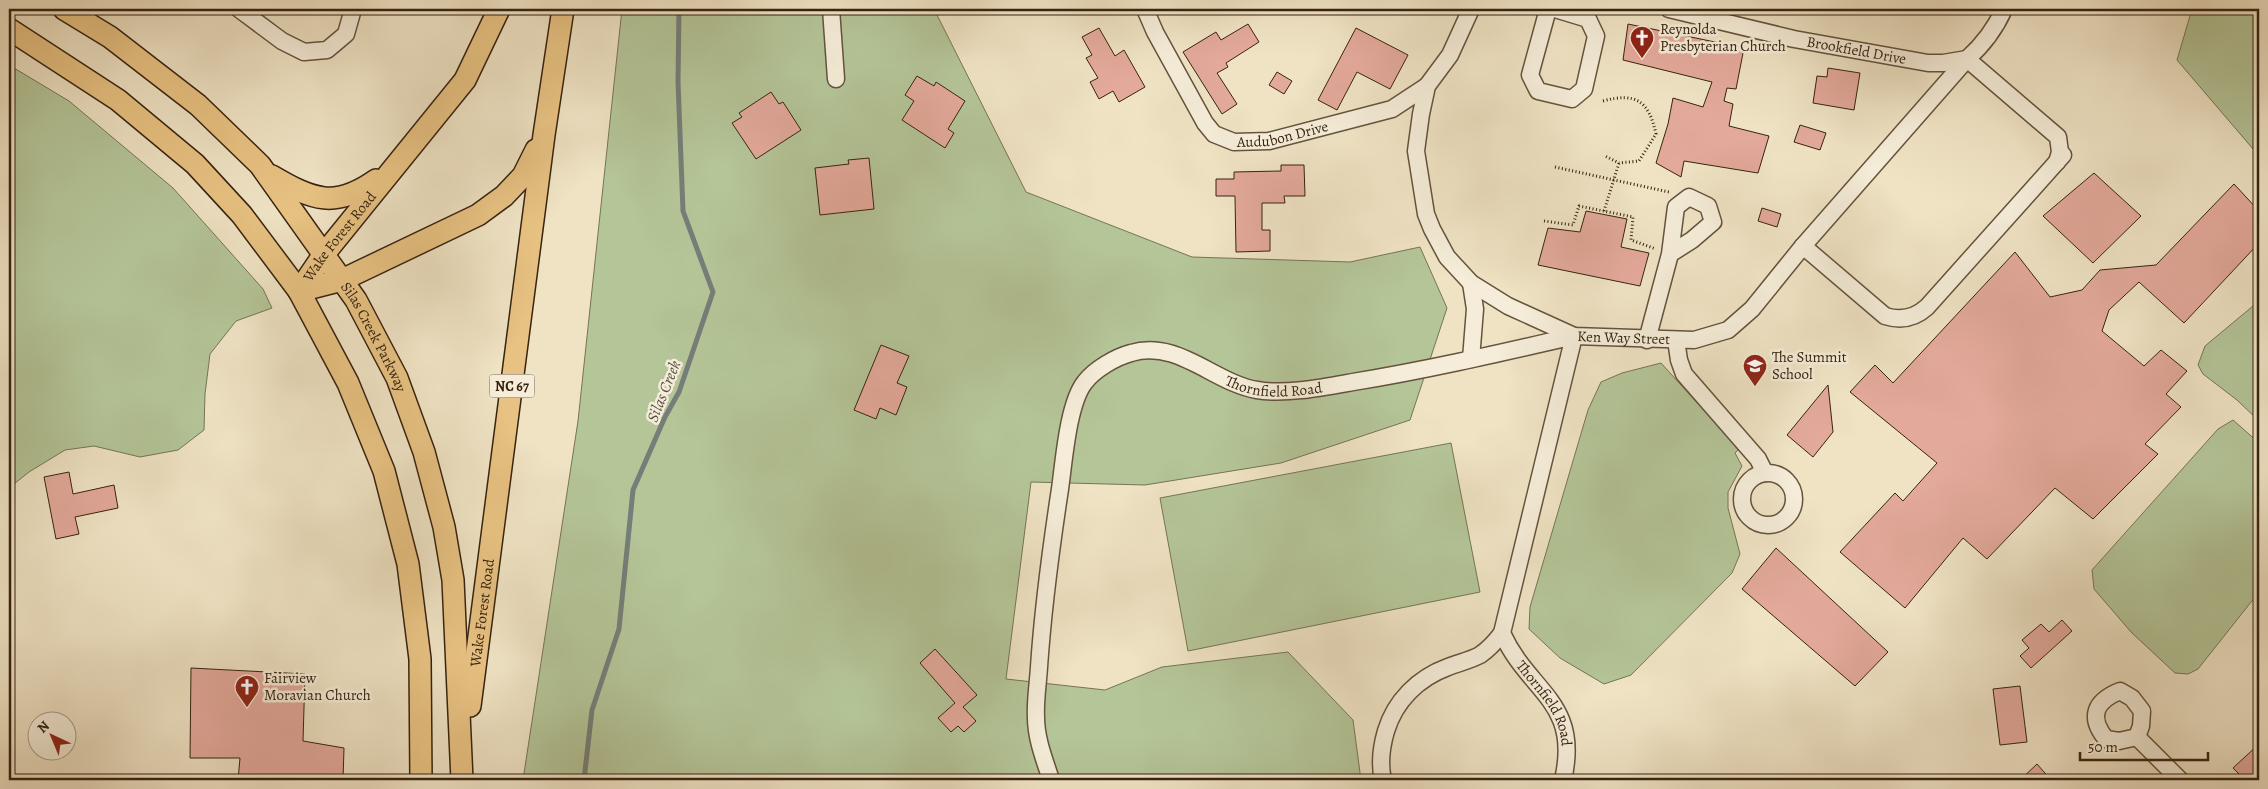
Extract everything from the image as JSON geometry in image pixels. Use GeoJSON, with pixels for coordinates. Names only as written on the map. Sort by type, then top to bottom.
{"type":"FeatureCollection","features":[{"type":"Feature","properties":{"kind":"main road","name":"Silas Creek Parkway"},"geometry":{"type":"LineString","coordinates":[[64,9],[110,37],[198,105],[264,172],[356,300],[396,378],[424,452],[444,527],[454,590],[462,772]]}},
{"type":"Feature","properties":{"kind":"main road","name":"Wake Forest Road"},"geometry":{"type":"LineString","coordinates":[[298,291],[324,254],[465,80],[498,9]]}},
{"type":"Feature","properties":{"kind":"main road","name":"Wake Forest Road"},"geometry":{"type":"LineString","coordinates":[[462,772],[544,135],[563,9]]}},
{"type":"Feature","properties":{"kind":"main road"},"geometry":{"type":"LineString","coordinates":[[9,29],[118,100],[195,164],[242,215],[298,291],[348,383],[380,463],[408,564],[420,659],[421,780]]}},
{"type":"Feature","properties":{"kind":"main road","name":"Wake Forest Road"},"geometry":{"type":"LineString","coordinates":[[298,291],[342,280],[478,215],[504,196],[523,176],[544,135]]}},
{"type":"Feature","properties":{"kind":"main road"},"geometry":{"type":"LineString","coordinates":[[264,172],[298,192],[314,198],[335,200],[351,196],[393,169]]}},
{"type":"Feature","properties":{"kind":"street"},"geometry":{"type":"LineString","coordinates":[[240,9],[282,41],[304,52],[326,50],[346,34],[353,9]]}},
{"type":"Feature","properties":{"kind":"street"},"geometry":{"type":"LineString","coordinates":[[831,9],[836,79]]}},
{"type":"Feature","properties":{"kind":"street","name":"Audubon Drive"},"geometry":{"type":"LineString","coordinates":[[1145,9],[1155,32],[1205,123],[1214,134],[1234,142],[1269,141],[1392,109],[1427,86]]}},
{"type":"Feature","properties":{"kind":"street","name":"Ken Way Street"},"geometry":{"type":"LineString","coordinates":[[1471,9],[1450,55],[1427,86],[1421,114],[1416,152],[1426,214],[1432,229],[1447,257],[1471,282],[1508,306],[1574,336],[1647,340],[1694,340],[1715,336],[1740,322],[1802,246],[1967,59],[1980,47],[1990,34],[2004,9]]}},
{"type":"Feature","properties":{"kind":"street"},"geometry":{"type":"LineString","coordinates":[[1548,9],[1530,75],[1538,91],[1572,100],[1584,89],[1596,36],[1588,19],[1555,9]]}},
{"type":"Feature","properties":{"kind":"street","name":"Brookfield Drive"},"geometry":{"type":"LineString","coordinates":[[1669,9],[1794,39],[1928,63],[1943,63],[1967,59]]}},
{"type":"Feature","properties":{"kind":"street"},"geometry":{"type":"LineString","coordinates":[[1967,59],[2058,138],[2060,152],[2057,162]]}},
{"type":"Feature","properties":{"kind":"street"},"geometry":{"type":"LineString","coordinates":[[1802,246],[1885,316],[1892,318],[1910,317],[1927,307],[2070,148]]}},
{"type":"Feature","properties":{"kind":"street"},"geometry":{"type":"LineString","coordinates":[[1647,340],[1670,254]]}},
{"type":"Feature","properties":{"kind":"street"},"geometry":{"type":"LineString","coordinates":[[1471,282],[1475,309],[1471,359]]}},
{"type":"Feature","properties":{"kind":"street"},"geometry":{"type":"LineString","coordinates":[[1384,780],[1380,756],[1383,741],[1389,722],[1408,692],[1424,679],[1444,668],[1478,656],[1502,633],[1574,336]]}},
{"type":"Feature","properties":{"kind":"street","name":"Thornfield Road"},"geometry":{"type":"LineString","coordinates":[[1051,780],[1038,733],[1036,718],[1040,648],[1050,556],[1068,432],[1084,382],[1101,368],[1125,355],[1148,350],[1172,354],[1242,386],[1256,390],[1272,391],[1326,386],[1410,373],[1574,336]]}},
{"type":"Feature","properties":{"kind":"street"},"geometry":{"type":"LineString","coordinates":[[1676,340],[1679,360],[1684,374],[1758,459],[1765,473]]}},
{"type":"Feature","properties":{"kind":"street","name":"Thornfield Road"},"geometry":{"type":"LineString","coordinates":[[1502,633],[1509,648],[1554,703],[1562,722],[1567,753],[1563,780]]}},
{"type":"Feature","properties":{"kind":"street"},"geometry":{"type":"LineString","coordinates":[[2137,737],[2180,780]]}},
{"type":"Feature","properties":{"kind":"path"},"geometry":{"type":"LineString","coordinates":[[1603,101],[1621,96],[1640,101],[1652,115],[1656,134],[1639,161],[1619,163],[1605,156]]}},
{"type":"Feature","properties":{"kind":"path"},"geometry":{"type":"LineString","coordinates":[[1604,211],[1612,179],[1619,163]]}},
{"type":"Feature","properties":{"kind":"path"},"geometry":{"type":"LineString","coordinates":[[1555,167],[1672,192]]}},
{"type":"Feature","properties":{"kind":"path"},"geometry":{"type":"LineString","coordinates":[[1544,221],[1573,225],[1579,206],[1633,217],[1631,240],[1670,254]]}},
{"type":"Feature","properties":{"kind":"green space"},"geometry":{"type":"Polygon","coordinates":[[[622,9],[934,9],[1026,192],[1192,257],[1350,262],[1420,247],[1447,308],[1410,420],[1281,463],[1145,485],[1031,482],[1006,679],[1105,690],[1162,667],[1288,652],[1353,720],[1361,780],[523,780],[578,421],[622,9]]]}},
{"type":"Feature","properties":{"kind":"green space"},"geometry":{"type":"Polygon","coordinates":[[[2192,9],[2259,9],[2259,156],[2177,60],[2192,9]]]}},
{"type":"Feature","properties":{"kind":"green space"},"geometry":{"type":"Polygon","coordinates":[[[9,65],[69,101],[173,188],[263,289],[272,308],[236,321],[210,354],[205,394],[204,430],[178,450],[140,457],[94,446],[65,450],[29,472],[9,488],[9,65]]]}},
{"type":"Feature","properties":{"kind":"green space"},"geometry":{"type":"Polygon","coordinates":[[[2259,301],[2259,421],[2237,400],[2203,374],[2198,365],[2205,346],[2259,301]]]}},
{"type":"Feature","properties":{"kind":"green space"},"geometry":{"type":"Polygon","coordinates":[[[1661,363],[1739,449],[1735,453],[1742,466],[1728,492],[1728,508],[1740,554],[1732,573],[1631,675],[1604,684],[1560,658],[1529,629],[1530,607],[1588,410],[1601,382],[1622,373],[1661,363]]]}},
{"type":"Feature","properties":{"kind":"green space"},"geometry":{"type":"Polygon","coordinates":[[[2233,420],[2259,443],[2259,592],[2198,669],[2188,674],[2175,673],[2131,632],[2094,589],[2092,570],[2218,429],[2233,420]]]}},
{"type":"Feature","properties":{"kind":"green space"},"geometry":{"type":"Polygon","coordinates":[[[1451,443],[1480,592],[1188,651],[1160,498],[1451,443]]]}},
{"type":"Feature","properties":{"kind":"building"},"geometry":{"type":"Polygon","coordinates":[[[1248,24],[1259,42],[1226,63],[1228,67],[1217,73],[1237,104],[1222,114],[1183,52],[1216,32],[1221,40],[1248,24]]]}},
{"type":"Feature","properties":{"kind":"building"},"geometry":{"type":"Polygon","coordinates":[[[1628,24],[1744,48],[1736,89],[1727,88],[1724,101],[1733,104],[1729,126],[1769,136],[1758,173],[1684,161],[1681,177],[1656,163],[1668,124],[1673,98],[1703,107],[1712,82],[1623,60],[1628,24]]]}},
{"type":"Feature","properties":{"kind":"building"},"geometry":{"type":"Polygon","coordinates":[[[1099,28],[1115,56],[1124,50],[1145,87],[1119,102],[1113,91],[1099,99],[1090,82],[1098,78],[1086,58],[1092,55],[1082,37],[1099,28]]]}},
{"type":"Feature","properties":{"kind":"building"},"geometry":{"type":"Polygon","coordinates":[[[1356,28],[1408,55],[1390,89],[1357,72],[1337,110],[1318,100],[1356,28]]]}},
{"type":"Feature","properties":{"kind":"building"},"geometry":{"type":"Polygon","coordinates":[[[1828,68],[1860,73],[1854,110],[1813,103],[1817,76],[1827,77],[1828,68]]]}},
{"type":"Feature","properties":{"kind":"building"},"geometry":{"type":"Polygon","coordinates":[[[1277,72],[1292,81],[1284,94],[1269,85],[1277,72]]]}},
{"type":"Feature","properties":{"kind":"building"},"geometry":{"type":"Polygon","coordinates":[[[917,76],[934,86],[936,82],[965,101],[948,129],[954,133],[945,148],[902,120],[914,101],[905,95],[917,76]]]}},
{"type":"Feature","properties":{"kind":"building"},"geometry":{"type":"Polygon","coordinates":[[[771,92],[779,104],[783,102],[801,130],[756,159],[732,123],[742,117],[739,113],[771,92]]]}},
{"type":"Feature","properties":{"kind":"building"},"geometry":{"type":"Polygon","coordinates":[[[1800,125],[1826,133],[1820,150],[1794,142],[1800,125]]]}},
{"type":"Feature","properties":{"kind":"building"},"geometry":{"type":"Polygon","coordinates":[[[869,158],[874,209],[820,215],[815,168],[849,164],[848,160],[869,158]]]}},
{"type":"Feature","properties":{"kind":"building"},"geometry":{"type":"Polygon","coordinates":[[[1281,165],[1304,165],[1305,196],[1284,196],[1285,203],[1262,203],[1262,230],[1270,230],[1270,251],[1236,252],[1235,196],[1216,196],[1216,179],[1234,179],[1234,172],[1281,171],[1281,165]]]}},
{"type":"Feature","properties":{"kind":"building"},"geometry":{"type":"Polygon","coordinates":[[[2094,173],[2141,216],[2093,263],[2043,216],[2094,173]]]}},
{"type":"Feature","properties":{"kind":"building"},"geometry":{"type":"Polygon","coordinates":[[[2234,184],[2259,211],[2259,243],[2184,323],[2139,282],[2109,310],[2102,331],[2144,366],[2161,350],[2187,371],[2166,394],[2181,407],[2145,444],[2158,454],[2093,519],[2055,488],[1987,559],[1963,538],[1905,608],[1840,552],[1895,493],[1903,501],[1937,463],[1850,392],[1875,365],[1893,383],[2015,252],[2050,297],[2082,290],[2100,270],[2156,265],[2234,184]]]}},
{"type":"Feature","properties":{"kind":"building"},"geometry":{"type":"Polygon","coordinates":[[[1762,208],[1781,214],[1777,227],[1758,221],[1762,208]]]}},
{"type":"Feature","properties":{"kind":"building"},"geometry":{"type":"Polygon","coordinates":[[[1586,211],[1627,219],[1621,247],[1649,253],[1640,286],[1538,265],[1548,228],[1580,232],[1586,211]]]}},
{"type":"Feature","properties":{"kind":"building"},"geometry":{"type":"Polygon","coordinates":[[[881,345],[909,356],[897,383],[907,387],[896,415],[880,408],[876,419],[854,410],[881,345]]]}},
{"type":"Feature","properties":{"kind":"building"},"geometry":{"type":"Polygon","coordinates":[[[1828,385],[1833,432],[1813,457],[1787,435],[1828,385]]]}},
{"type":"Feature","properties":{"kind":"building"},"geometry":{"type":"Polygon","coordinates":[[[69,472],[73,494],[114,485],[118,508],[75,517],[79,534],[56,539],[44,477],[69,472]]]}},
{"type":"Feature","properties":{"kind":"building"},"geometry":{"type":"Polygon","coordinates":[[[1776,548],[1888,652],[1855,686],[1742,589],[1776,548]]]}},
{"type":"Feature","properties":{"kind":"building"},"geometry":{"type":"Polygon","coordinates":[[[2062,620],[2072,631],[2031,668],[2020,656],[2029,648],[2022,640],[2041,624],[2049,632],[2062,620]]]}},
{"type":"Feature","properties":{"kind":"building"},"geometry":{"type":"Polygon","coordinates":[[[935,649],[977,695],[963,707],[976,721],[964,732],[958,726],[951,732],[938,718],[955,703],[920,663],[935,649]]]}},
{"type":"Feature","properties":{"kind":"building","name":"Fairview Moravian Church"},"geometry":{"type":"Polygon","coordinates":[[[191,668],[305,674],[303,741],[344,748],[343,780],[238,780],[240,758],[190,758],[191,668]]]}},
{"type":"Feature","properties":{"kind":"building"},"geometry":{"type":"Polygon","coordinates":[[[2020,686],[2027,742],[2000,745],[1993,689],[2020,686]]]}},
{"type":"Feature","properties":{"kind":"building"},"geometry":{"type":"Polygon","coordinates":[[[2259,744],[2259,780],[2245,780],[2233,768],[2259,744]]]}},
{"type":"Feature","properties":{"kind":"building"},"geometry":{"type":"Polygon","coordinates":[[[2037,764],[2051,780],[2020,780],[2037,764]]]}},
{"type":"Feature","properties":{"kind":"waterway","name":"Silas Creek"},"geometry":{"type":"LineString","coordinates":[[584,780],[592,710],[619,629],[633,490],[665,417],[679,392],[713,292],[683,211],[678,82],[679,9]]}},
{"type":"Feature","properties":{"kind":"place","name":"Reynolda Presbyterian Church"},"geometry":{"type":"Point","coordinates":[1642,59]}},
{"type":"Feature","properties":{"kind":"place","name":"The Summit School"},"geometry":{"type":"Point","coordinates":[1755,387]}},
{"type":"Feature","properties":{"kind":"place","name":"Fairview Moravian Church"},"geometry":{"type":"Point","coordinates":[247,708]}}]}
